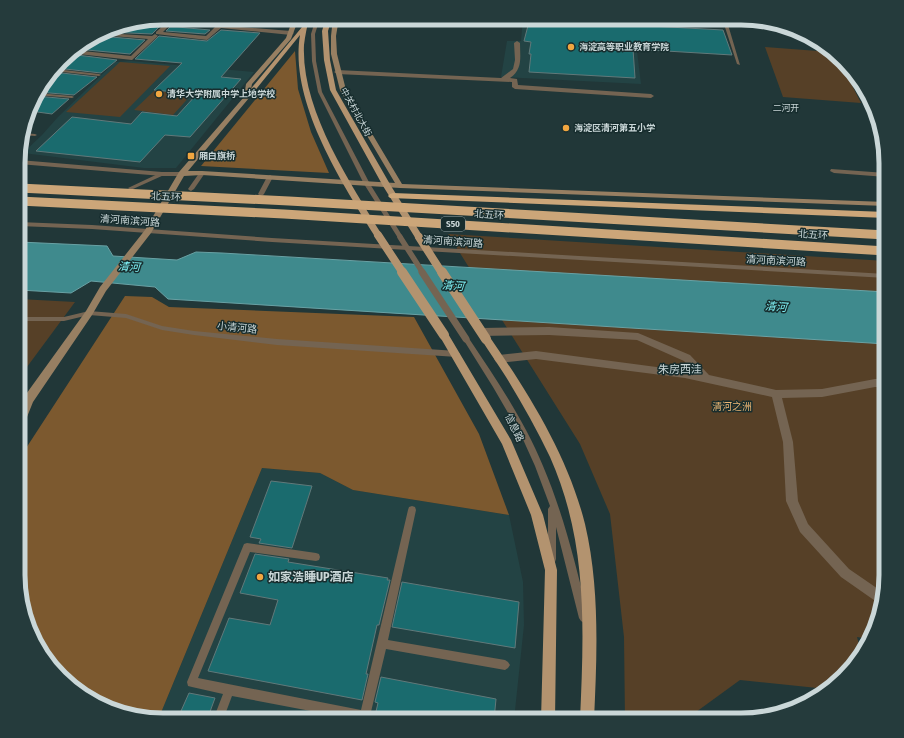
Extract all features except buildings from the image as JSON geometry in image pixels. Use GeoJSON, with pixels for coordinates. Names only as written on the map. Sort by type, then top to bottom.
{"type":"FeatureCollection","features":[{"type":"Feature","properties":{"kind":"highway","name":"北五环"},"geometry":{"type":"LineString","coordinates":[[25,188],[289,201],[879,235]]}},
{"type":"Feature","properties":{"kind":"highway"},"geometry":{"type":"LineString","coordinates":[[393,196],[879,216]]}},
{"type":"Feature","properties":{"kind":"highway","name":"北五环"},"geometry":{"type":"LineString","coordinates":[[25,201],[284,214],[879,251]]}},
{"type":"Feature","properties":{"kind":"main road"},"geometry":{"type":"LineString","coordinates":[[304,25],[302,63],[307,94],[319,127],[346,183]]}},
{"type":"Feature","properties":{"kind":"main road","name":"中关村北大街"},"geometry":{"type":"LineString","coordinates":[[327,25],[325,31],[327,60],[333,90],[387,186]]}},
{"type":"Feature","properties":{"kind":"main road"},"geometry":{"type":"LineString","coordinates":[[247,96],[303,28]]}},
{"type":"Feature","properties":{"kind":"main road","name":"信息路"},"geometry":{"type":"LineString","coordinates":[[346,183],[378,235],[457,354],[507,443],[537,515],[552,570],[548,713]]}},
{"type":"Feature","properties":{"kind":"main road"},"geometry":{"type":"LineString","coordinates":[[387,186],[500,359],[531,411],[557,461],[571,497],[581,538],[588,588],[590,644],[587,713]]}},
{"type":"Feature","properties":{"kind":"street"},"geometry":{"type":"LineString","coordinates":[[80,53],[132,58],[166,25]]}},
{"type":"Feature","properties":{"kind":"street"},"geometry":{"type":"LineString","coordinates":[[212,25],[291,33]]}},
{"type":"Feature","properties":{"kind":"street"},"geometry":{"type":"LineString","coordinates":[[25,408],[28,400],[89,313],[103,288],[148,231],[182,174],[247,96],[249,84],[289,38],[294,25]]}},
{"type":"Feature","properties":{"kind":"street"},"geometry":{"type":"LineString","coordinates":[[334,25],[333,29],[337,72],[343,90],[400,186]]}},
{"type":"Feature","properties":{"kind":"street"},"geometry":{"type":"LineString","coordinates":[[158,33],[207,38],[220,26]]}},
{"type":"Feature","properties":{"kind":"street"},"geometry":{"type":"LineString","coordinates":[[112,35],[153,38]]}},
{"type":"Feature","properties":{"kind":"street"},"geometry":{"type":"LineString","coordinates":[[501,80],[512,75],[517,67],[517,43]]}},
{"type":"Feature","properties":{"kind":"street"},"geometry":{"type":"LineString","coordinates":[[337,72],[515,80],[515,87],[651,96]]}},
{"type":"Feature","properties":{"kind":"street"},"geometry":{"type":"LineString","coordinates":[[25,163],[162,174],[202,173],[387,186],[879,204]]}},
{"type":"Feature","properties":{"kind":"street"},"geometry":{"type":"LineString","coordinates":[[834,171],[879,174]]}},
{"type":"Feature","properties":{"kind":"street"},"geometry":{"type":"LineString","coordinates":[[484,335],[550,331],[638,337],[686,358],[705,378]]}},
{"type":"Feature","properties":{"kind":"street"},"geometry":{"type":"LineString","coordinates":[[500,359],[536,355],[685,374],[776,394],[822,393],[879,383]]}},
{"type":"Feature","properties":{"kind":"street"},"geometry":{"type":"LineString","coordinates":[[776,394],[788,442],[792,501],[804,528],[845,573],[877,596]]}},
{"type":"Feature","properties":{"kind":"lane"},"geometry":{"type":"LineString","coordinates":[[316,25],[313,34],[314,61],[320,92],[367,184]]}},
{"type":"Feature","properties":{"kind":"lane"},"geometry":{"type":"LineString","coordinates":[[726,25],[739,64]]}},
{"type":"Feature","properties":{"kind":"lane"},"geometry":{"type":"LineString","coordinates":[[60,71],[99,75]]}},
{"type":"Feature","properties":{"kind":"lane"},"geometry":{"type":"LineString","coordinates":[[43,95],[72,97]]}},
{"type":"Feature","properties":{"kind":"lane"},"geometry":{"type":"LineString","coordinates":[[28,134],[35,135]]}},
{"type":"Feature","properties":{"kind":"lane"},"geometry":{"type":"LineString","coordinates":[[191,189],[202,173]]}},
{"type":"Feature","properties":{"kind":"lane"},"geometry":{"type":"LineString","coordinates":[[131,188],[162,174]]}},
{"type":"Feature","properties":{"kind":"lane"},"geometry":{"type":"LineString","coordinates":[[261,194],[270,177]]}},
{"type":"Feature","properties":{"kind":"lane","name":"信息路"},"geometry":{"type":"LineString","coordinates":[[367,184],[466,339],[509,408],[528,442],[540,468],[567,550],[590,644]]}},
{"type":"Feature","properties":{"kind":"lane","name":"清河南滨河路"},"geometry":{"type":"LineString","coordinates":[[25,224],[92,227],[879,276]]}},
{"type":"Feature","properties":{"kind":"lane","name":"小清河路"},"geometry":{"type":"LineString","coordinates":[[25,319],[64,319],[89,313],[126,316],[162,328],[194,333],[277,342],[457,354]]}},
{"type":"Feature","properties":{"kind":"lane"},"geometry":{"type":"LineString","coordinates":[[551,501],[552,570]]}},
{"type":"Feature","properties":{"kind":"lane"},"geometry":{"type":"LineString","coordinates":[[366,713],[412,510]]}},
{"type":"Feature","properties":{"kind":"lane"},"geometry":{"type":"LineString","coordinates":[[316,557],[246,548],[192,682],[349,713]]}},
{"type":"Feature","properties":{"kind":"lane"},"geometry":{"type":"LineString","coordinates":[[382,644],[504,665]]}},
{"type":"Feature","properties":{"kind":"lane"},"geometry":{"type":"LineString","coordinates":[[221,713],[229,690]]}},
{"type":"Feature","properties":{"kind":"shaded area","name":"海淀高等职业教育学院"},"geometry":{"type":"Polygon","coordinates":[[[522,25],[634,25],[641,84],[501,77],[507,41],[521,41],[522,25]]]}},
{"type":"Feature","properties":{"kind":"shaded area"},"geometry":{"type":"Polygon","coordinates":[[[295,51],[298,89],[311,132],[329,173],[201,166],[295,51]]]}},
{"type":"Feature","properties":{"kind":"shaded area","name":"清华大学附属中学上地学校"},"geometry":{"type":"Polygon","coordinates":[[[131,61],[254,72],[176,168],[144,168],[26,153],[26,150],[58,117],[115,62],[131,61]]]}},
{"type":"Feature","properties":{"kind":"shaded area"},"geometry":{"type":"Polygon","coordinates":[[[125,296],[152,297],[169,307],[414,317],[479,434],[509,515],[353,490],[320,473],[262,468],[161,713],[154,713],[118,706],[86,690],[65,673],[59,666],[48,652],[35,628],[25,584],[25,450],[125,296]]]}},
{"type":"Feature","properties":{"kind":"shaded area"},"geometry":{"type":"Polygon","coordinates":[[[262,468],[320,473],[353,490],[509,515],[523,582],[524,625],[515,713],[161,713],[262,468]]]}},
{"type":"Feature","properties":{"kind":"green space"},"geometry":{"type":"Polygon","coordinates":[[[765,47],[823,51],[845,73],[861,103],[783,97],[765,47]]]}},
{"type":"Feature","properties":{"kind":"green space"},"geometry":{"type":"Polygon","coordinates":[[[120,62],[170,66],[120,117],[66,112],[120,62]]]}},
{"type":"Feature","properties":{"kind":"green space"},"geometry":{"type":"Polygon","coordinates":[[[856,86],[869,110],[872,118],[856,86]]]}},
{"type":"Feature","properties":{"kind":"green space"},"geometry":{"type":"Polygon","coordinates":[[[154,91],[192,94],[173,115],[134,110],[154,91]]]}},
{"type":"Feature","properties":{"kind":"green space","name":"清河之洲"},"geometry":{"type":"Polygon","coordinates":[[[448,234],[879,261],[879,584],[869,628],[864,638],[857,637],[860,646],[839,673],[820,688],[740,680],[695,713],[625,713],[624,637],[610,514],[580,444],[448,234]]]}},
{"type":"Feature","properties":{"kind":"green space"},"geometry":{"type":"Polygon","coordinates":[[[25,299],[75,302],[25,370],[25,299]]]}},
{"type":"Feature","properties":{"kind":"water","name":"清河"},"geometry":{"type":"Polygon","coordinates":[[[25,242],[107,246],[113,256],[177,260],[196,252],[222,253],[879,292],[879,344],[168,299],[155,287],[91,281],[71,293],[25,290],[25,242]]]}},
{"type":"Feature","properties":{"kind":"place","name":"海淀高等职业教育学院"},"geometry":{"type":"Point","coordinates":[571,47]}},
{"type":"Feature","properties":{"kind":"place","name":"清华大学附属中学上地学校"},"geometry":{"type":"Point","coordinates":[159,94]}},
{"type":"Feature","properties":{"kind":"place","name":"海淀区清河第五小学"},"geometry":{"type":"Point","coordinates":[566,128]}},
{"type":"Feature","properties":{"kind":"place","name":"厢白旗桥"},"geometry":{"type":"Point","coordinates":[191,156]}},
{"type":"Feature","properties":{"kind":"place","name":"如家浩睡UP酒店"},"geometry":{"type":"Point","coordinates":[260,577]}},
{"type":"Feature","properties":{"kind":"district","name":"二河开"},"geometry":{"type":"Point","coordinates":[786,108]}},
{"type":"Feature","properties":{"kind":"district","name":"朱房西洼"},"geometry":{"type":"Point","coordinates":[680,369]}}]}
